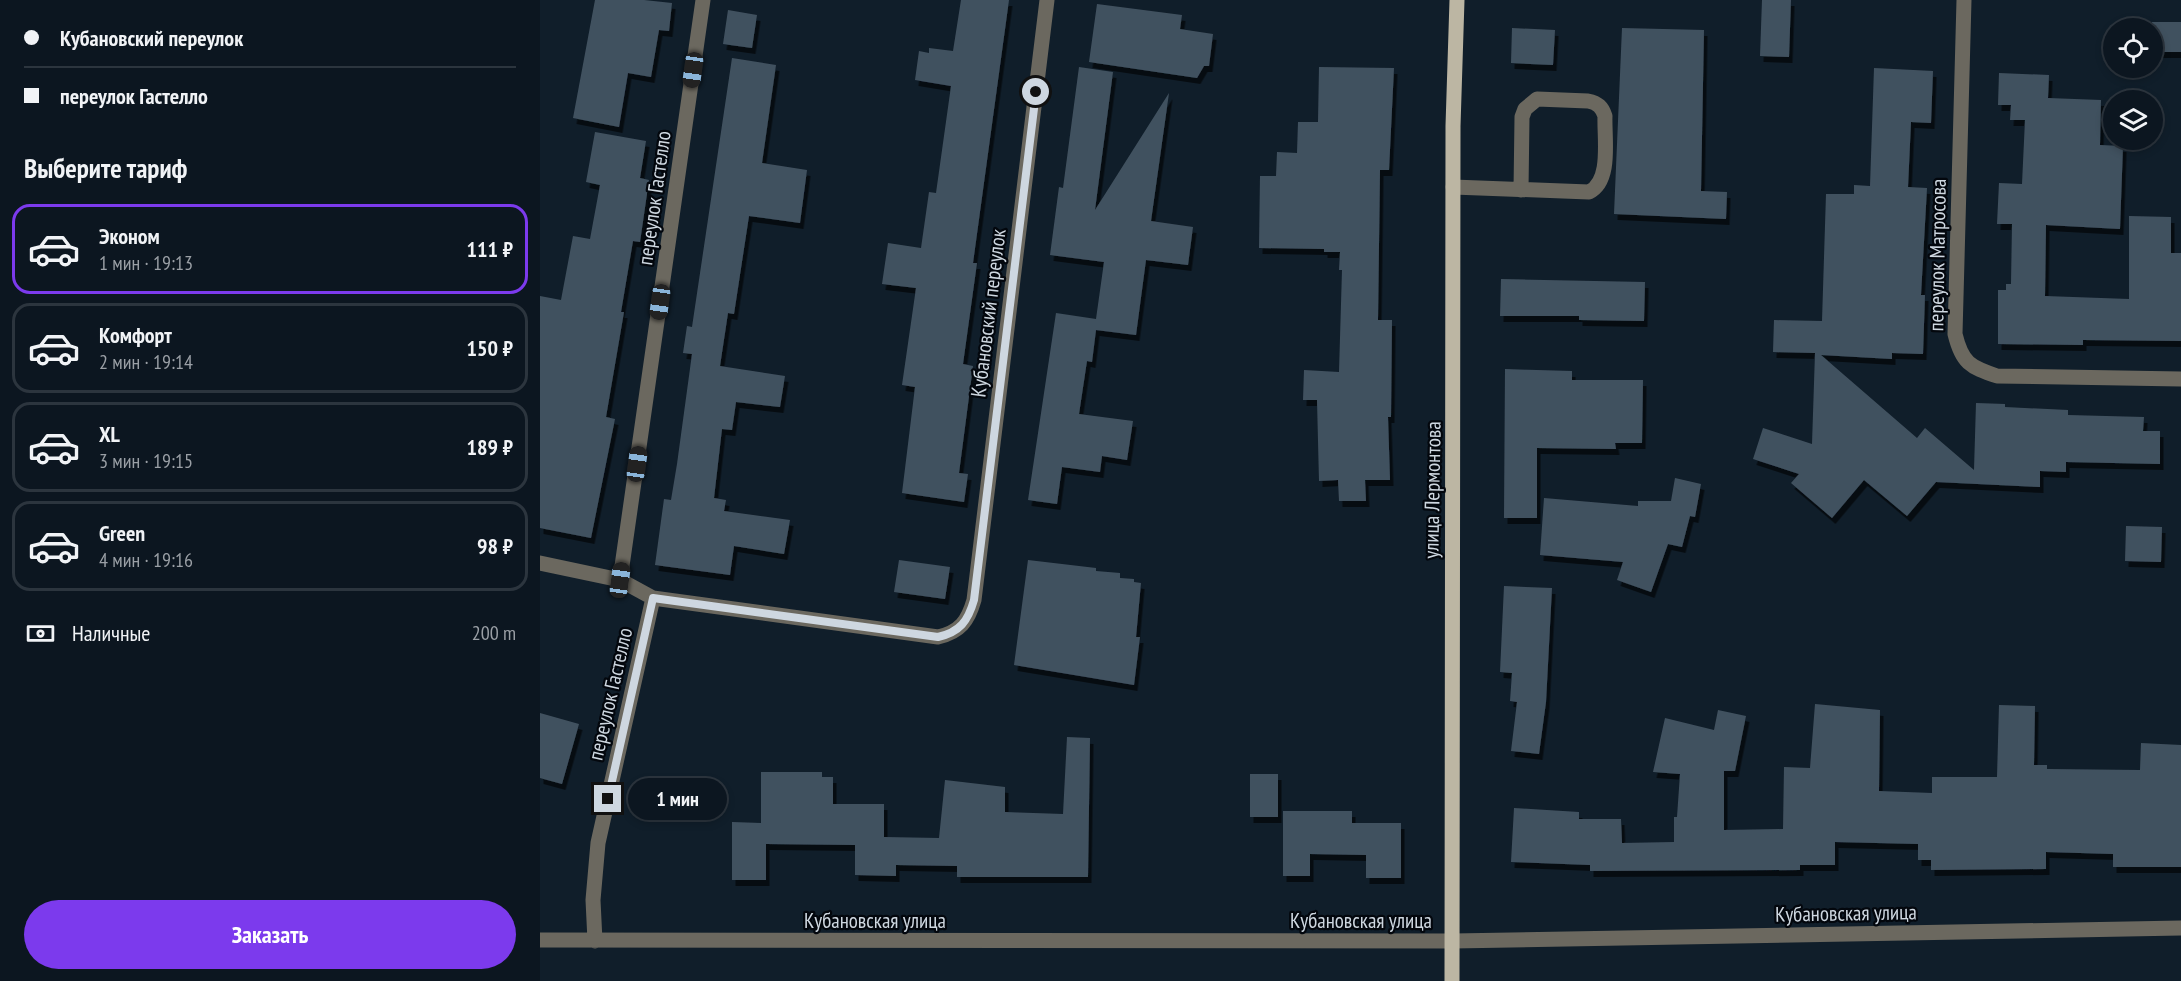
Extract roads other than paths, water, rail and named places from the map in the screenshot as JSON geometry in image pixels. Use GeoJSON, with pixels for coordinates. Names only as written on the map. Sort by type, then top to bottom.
{"type":"FeatureCollection","features":[{"type":"Feature","properties":{"kind":"main road","name":"улица Лермонтова"},"geometry":{"type":"LineString","coordinates":[[1452,981],[1456,0]]}},
{"type":"Feature","properties":{"kind":"street","name":"переулок Гастелло"},"geometry":{"type":"LineString","coordinates":[[620,580],[703,0]]}},
{"type":"Feature","properties":{"kind":"street","name":"Кубановский переулок"},"geometry":{"type":"LineString","coordinates":[[653,598],[938,637],[951,634],[962,627],[970,616],[974,600],[1047,0]]}},
{"type":"Feature","properties":{"kind":"street","name":"переулок Матросова"},"geometry":{"type":"LineString","coordinates":[[1964,0],[1955,334],[1960,355],[1976,369],[1997,376],[2181,379]]}},
{"type":"Feature","properties":{"kind":"street"},"geometry":{"type":"LineString","coordinates":[[1454,187],[1521,190],[1589,192],[1596,189],[1604,173],[1605,116],[1596,103],[1537,99],[1531,103],[1522,117],[1521,190]]}},
{"type":"Feature","properties":{"kind":"street"},"geometry":{"type":"LineString","coordinates":[[540,563],[620,580],[653,598]]}},
{"type":"Feature","properties":{"kind":"street","name":"переулок Гастелло"},"geometry":{"type":"LineString","coordinates":[[595,941],[593,900],[598,843],[653,598]]}},
{"type":"Feature","properties":{"kind":"street","name":"Кубановская улица"},"geometry":{"type":"LineString","coordinates":[[540,940],[1452,941],[2181,928]]}}]}
